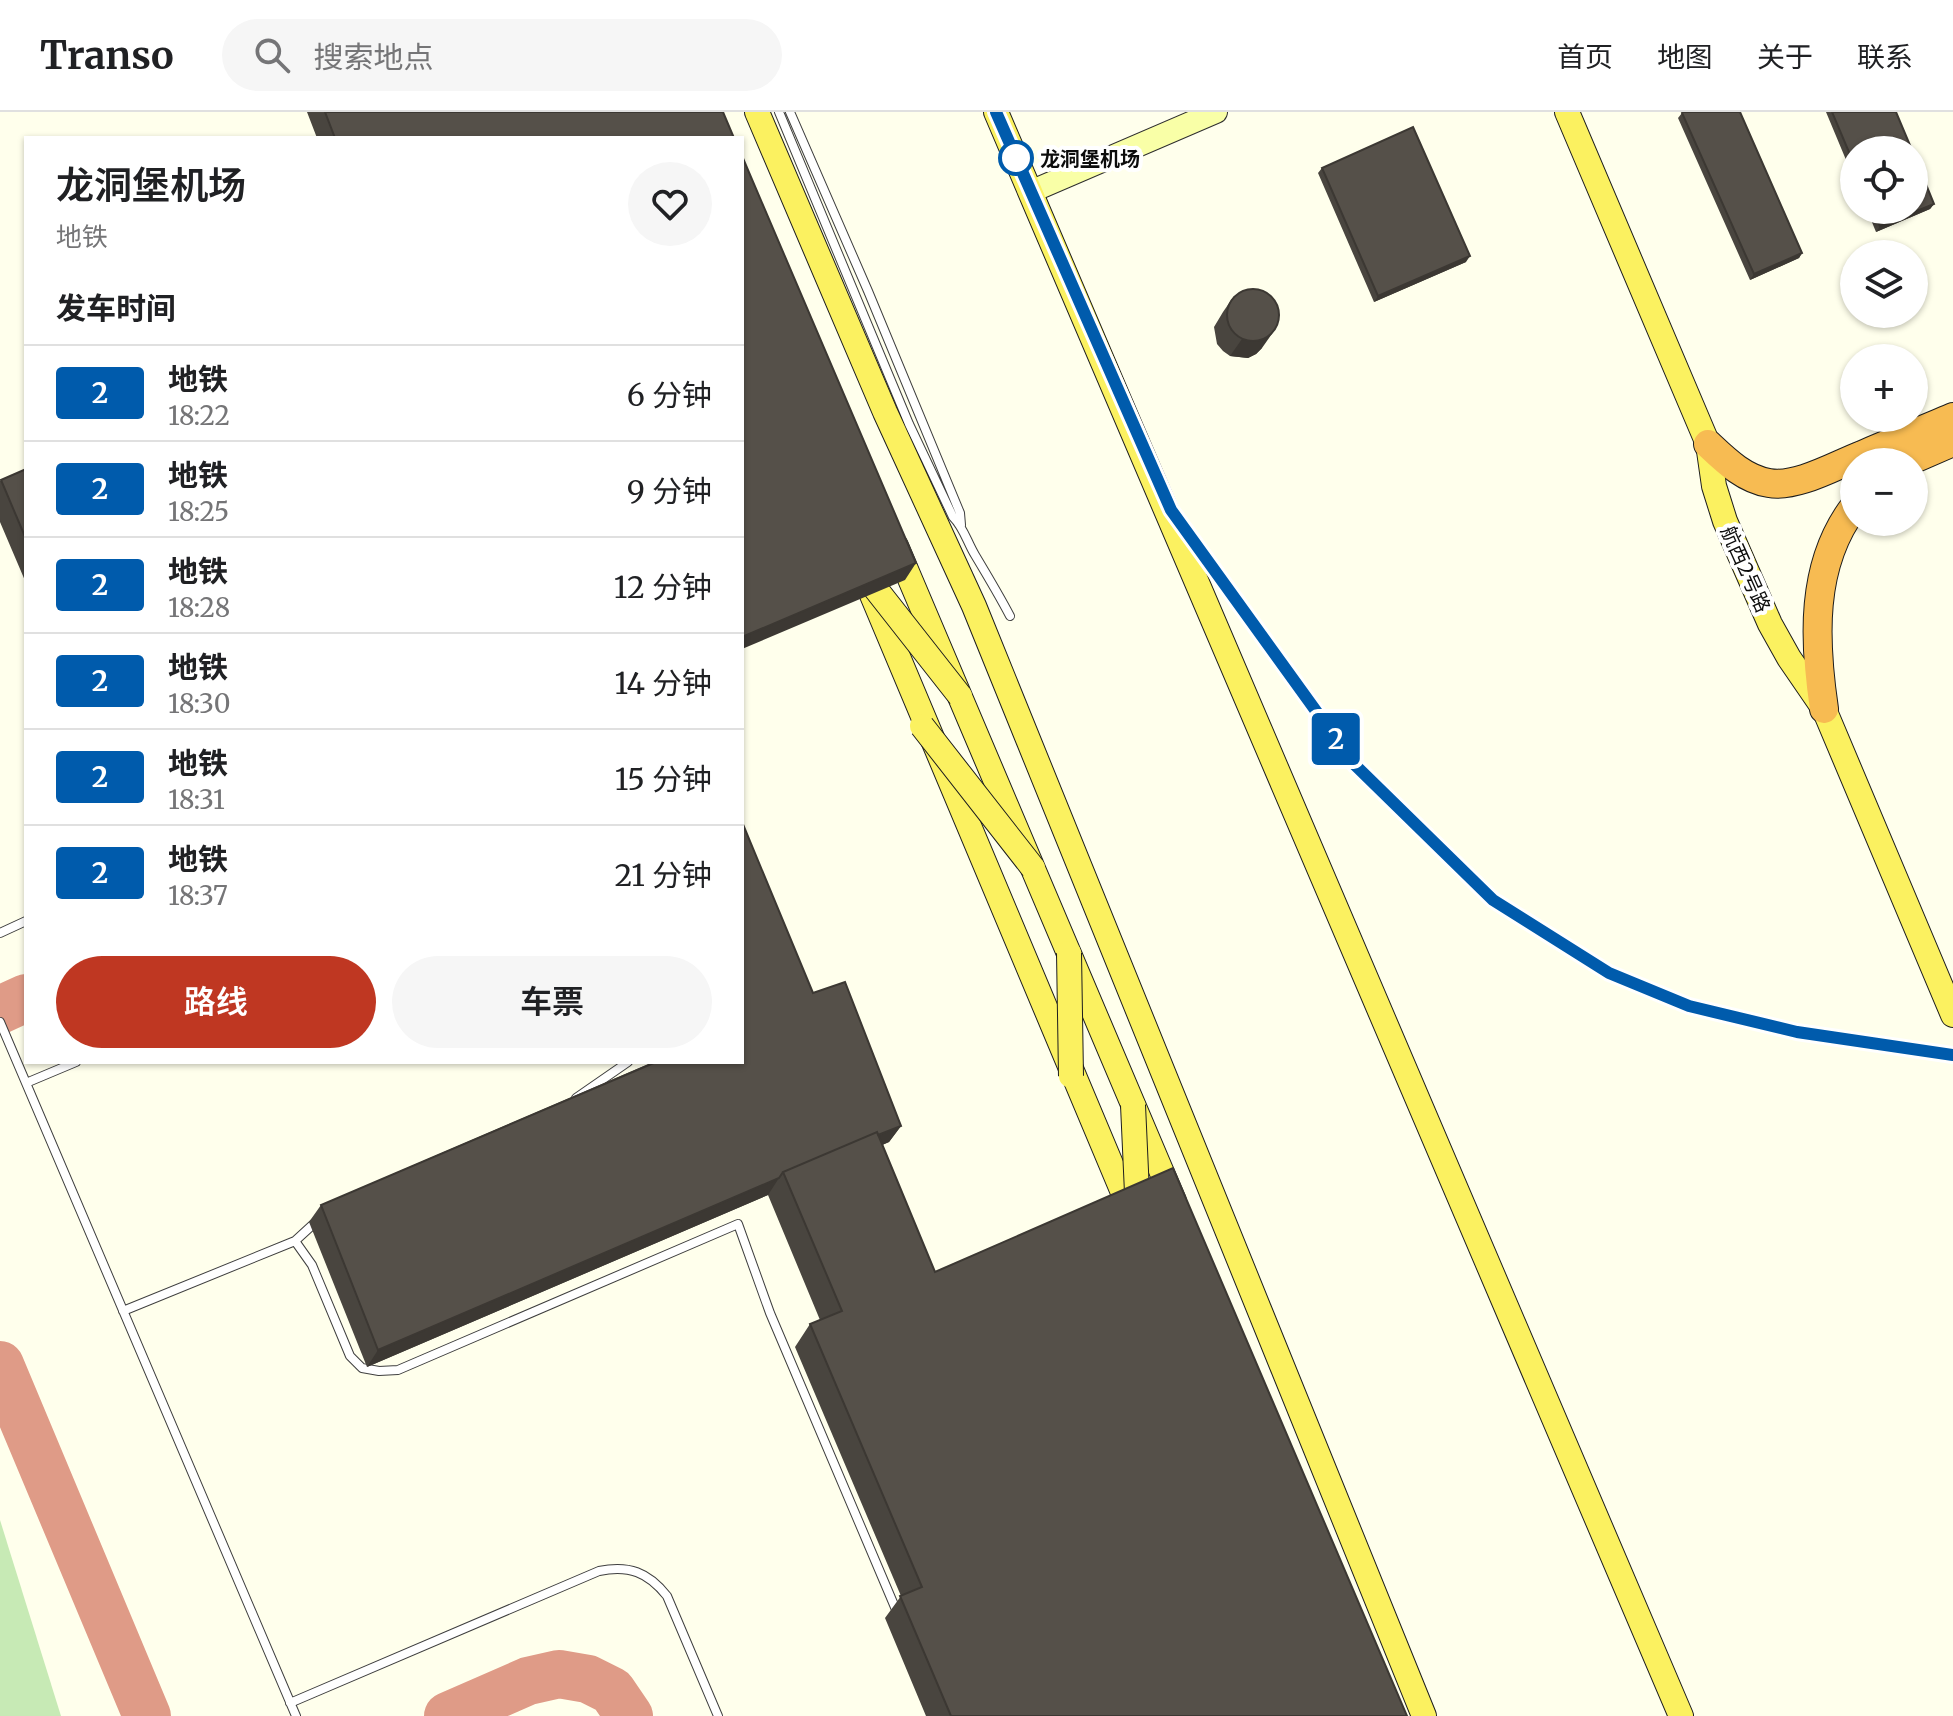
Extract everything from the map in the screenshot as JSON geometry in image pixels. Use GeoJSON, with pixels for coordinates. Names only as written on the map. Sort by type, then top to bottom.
{"type":"FeatureCollection","features":[{"type":"Feature","properties":{"kind":"highway"},"geometry":{"type":"LineString","coordinates":[[1708,444],[1746,475],[1778,484],[1789,483],[1953,417]]}},
{"type":"Feature","properties":{"kind":"highway"},"geometry":{"type":"LineString","coordinates":[[1928,453],[1953,442]]}},
{"type":"Feature","properties":{"kind":"highway"},"geometry":{"type":"LineString","coordinates":[[1824,709],[1816,643],[1819,601],[1840,531]]}},
{"type":"Feature","properties":{"kind":"main road"},"geometry":{"type":"LineString","coordinates":[[757,112],[885,412],[974,606],[1424,1716]]}},
{"type":"Feature","properties":{"kind":"main road"},"geometry":{"type":"LineString","coordinates":[[996,112],[1681,1716]]}},
{"type":"Feature","properties":{"kind":"main road","name":"航西2号路"},"geometry":{"type":"LineString","coordinates":[[1567,112],[1708,444],[1719,505],[1784,649],[1824,709],[1953,1015]]}},
{"type":"Feature","properties":{"kind":"main road"},"geometry":{"type":"LineString","coordinates":[[885,520],[1182,1222]]}},
{"type":"Feature","properties":{"kind":"main road"},"geometry":{"type":"LineString","coordinates":[[848,545],[960,696]]}},
{"type":"Feature","properties":{"kind":"main road"},"geometry":{"type":"LineString","coordinates":[[848,545],[1142,1241]]}},
{"type":"Feature","properties":{"kind":"main road"},"geometry":{"type":"LineString","coordinates":[[848,545],[1142,1241]]}},
{"type":"Feature","properties":{"kind":"main road"},"geometry":{"type":"LineString","coordinates":[[922,726],[1033,868]]}},
{"type":"Feature","properties":{"kind":"main road"},"geometry":{"type":"LineString","coordinates":[[1069,953],[1071,1076]]}},
{"type":"Feature","properties":{"kind":"main road"},"geometry":{"type":"LineString","coordinates":[[1133,1105],[1142,1241]]}},
{"type":"Feature","properties":{"kind":"street"},"geometry":{"type":"LineString","coordinates":[[1030,192],[1216,112]]}},
{"type":"Feature","properties":{"kind":"lane"},"geometry":{"type":"LineString","coordinates":[[779,112],[909,424],[953,517],[961,526],[1010,616]]}},
{"type":"Feature","properties":{"kind":"lane"},"geometry":{"type":"LineString","coordinates":[[790,112],[925,427],[960,513],[961,526]]}},
{"type":"Feature","properties":{"kind":"lane"},"geometry":{"type":"LineString","coordinates":[[0,933],[24,922]]}},
{"type":"Feature","properties":{"kind":"lane"},"geometry":{"type":"LineString","coordinates":[[0,1022],[296,1716]]}},
{"type":"Feature","properties":{"kind":"lane"},"geometry":{"type":"LineString","coordinates":[[26,1083],[71,1064]]}},
{"type":"Feature","properties":{"kind":"lane"},"geometry":{"type":"LineString","coordinates":[[572,1102],[625,1064]]}},
{"type":"Feature","properties":{"kind":"lane"},"geometry":{"type":"LineString","coordinates":[[123,1311],[295,1241],[327,1211]]}},
{"type":"Feature","properties":{"kind":"lane"},"geometry":{"type":"LineString","coordinates":[[295,1241],[312,1265],[350,1356],[362,1368],[379,1371],[398,1370],[738,1224],[770,1313],[898,1615]]}},
{"type":"Feature","properties":{"kind":"lane"},"geometry":{"type":"LineString","coordinates":[[290,1703],[599,1571],[618,1567],[640,1573],[656,1583],[667,1596],[718,1716]]}},
{"type":"Feature","properties":{"kind":"green space"},"geometry":{"type":"Polygon","coordinates":[[[0,1520],[61,1716],[0,1716],[0,1520]]]}},
{"type":"Feature","properties":{"kind":"building"},"geometry":{"type":"Polygon","coordinates":[[[325,112],[723,112],[733,136],[334,136],[325,112]]]}},
{"type":"Feature","properties":{"kind":"building"},"geometry":{"type":"Polygon","coordinates":[[[1683,112],[1740,112],[1802,253],[1754,274],[1683,112]]]}},
{"type":"Feature","properties":{"kind":"building"},"geometry":{"type":"Polygon","coordinates":[[[1832,112],[1896,112],[1906,136],[1842,136],[1832,112]]]}},
{"type":"Feature","properties":{"kind":"building"},"geometry":{"type":"Polygon","coordinates":[[[1413,127],[1470,256],[1378,296],[1322,168],[1413,127]]]}},
{"type":"Feature","properties":{"kind":"building"},"geometry":{"type":"Polygon","coordinates":[[[744,161],[916,563],[744,636],[744,161]]]}},
{"type":"Feature","properties":{"kind":"building"},"geometry":{"type":"Polygon","coordinates":[[[1928,189],[1934,204],[1928,206],[1928,189]]]}},
{"type":"Feature","properties":{"kind":"building"},"geometry":{"type":"Polygon","coordinates":[[[1253,289],[1272,296],[1279,315],[1272,334],[1253,341],[1234,334],[1227,315],[1234,296],[1253,289]]]}},
{"type":"Feature","properties":{"kind":"building"},"geometry":{"type":"Polygon","coordinates":[[[24,470],[24,534],[1,480],[24,470]]]}},
{"type":"Feature","properties":{"kind":"building"},"geometry":{"type":"Polygon","coordinates":[[[744,827],[813,993],[845,982],[901,1126],[878,1135],[877,1132],[783,1172],[779,1178],[378,1350],[321,1205],[651,1064],[744,1064],[744,827]]]}},
{"type":"Feature","properties":{"kind":"building"},"geometry":{"type":"Polygon","coordinates":[[[877,1132],[935,1272],[1173,1168],[1407,1716],[951,1716],[900,1596],[922,1587],[810,1324],[842,1311],[783,1172],[877,1132]]]}},
{"type":"Feature","properties":{"kind":"taxiway"},"geometry":{"type":"LineString","coordinates":[[0,1010],[24,999]]}},
{"type":"Feature","properties":{"kind":"taxiway"},"geometry":{"type":"LineString","coordinates":[[0,1365],[147,1716]]}},
{"type":"Feature","properties":{"kind":"taxiway"},"geometry":{"type":"LineString","coordinates":[[448,1716],[528,1681],[559,1674],[588,1679],[612,1691],[629,1716]]}},
{"type":"Feature","properties":{"kind":"metro line","name":"2"},"geometry":{"type":"LineString","coordinates":[[996,112],[1171,510],[1355,765],[1493,900],[1609,973],[1689,1006],[1797,1032],[1953,1055]]}},
{"type":"Feature","properties":{"kind":"place","name":"龙洞堡机场"},"geometry":{"type":"Point","coordinates":[1016,158]}}]}
